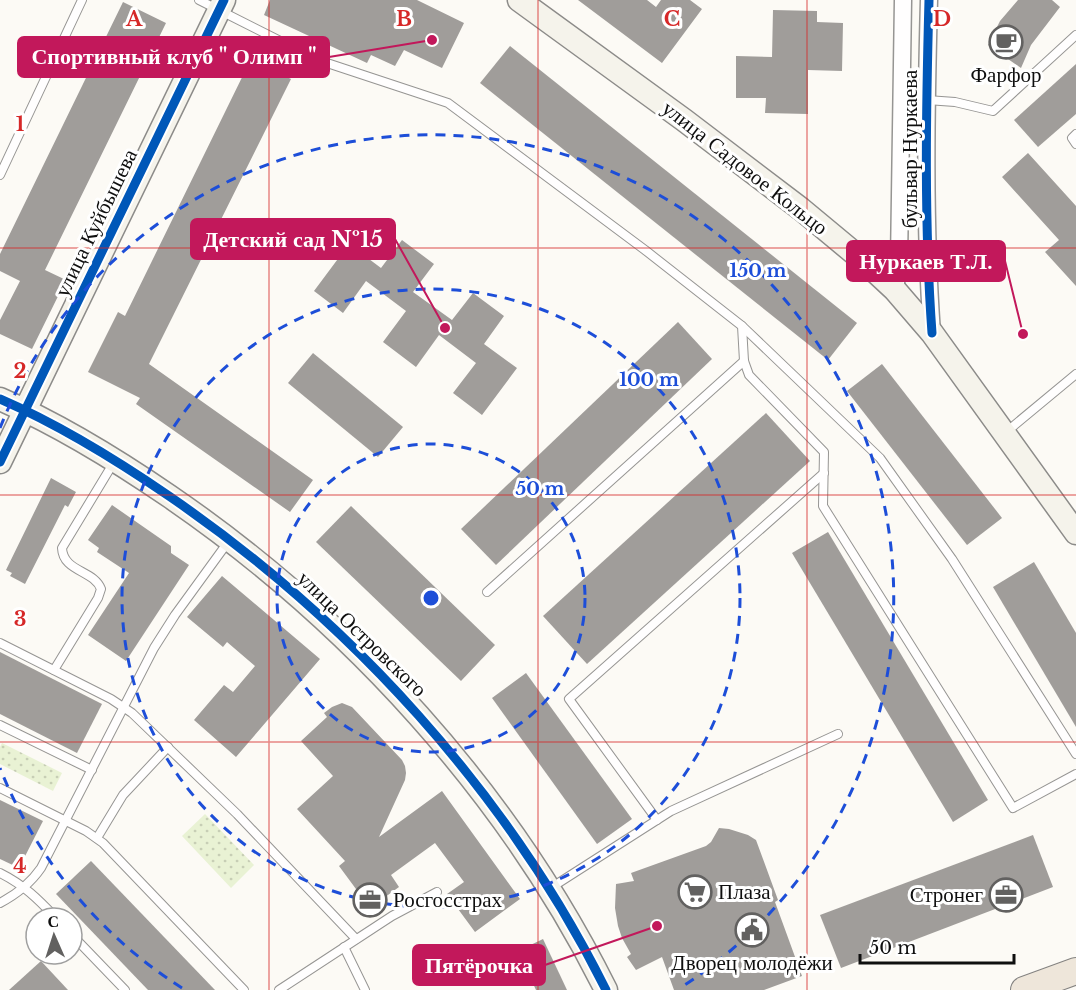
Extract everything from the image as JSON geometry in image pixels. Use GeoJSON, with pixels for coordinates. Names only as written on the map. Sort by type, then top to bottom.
{"type":"FeatureCollection","features":[{"type":"Feature","properties":{"kind":"main road"},"geometry":{"type":"LineString","coordinates":[[1024,990],[1076,971]]}},
{"type":"Feature","properties":{"kind":"street","name":"улица Садовое Кольцо"},"geometry":{"type":"LineString","coordinates":[[519,0],[801,209],[895,290],[932,333],[1076,533]]}},
{"type":"Feature","properties":{"kind":"street","name":"бульвар Нуркаева"},"geometry":{"type":"LineString","coordinates":[[895,290],[899,261],[903,0]]}},
{"type":"Feature","properties":{"kind":"street","name":"бульвар Нуркаева"},"geometry":{"type":"LineString","coordinates":[[929,0],[927,100],[929,288],[932,333]]}},
{"type":"Feature","properties":{"kind":"street","name":"улица Куйбышева"},"geometry":{"type":"LineString","coordinates":[[0,462],[214,3]]}},
{"type":"Feature","properties":{"kind":"street","name":"улица Островского"},"geometry":{"type":"LineString","coordinates":[[0,399],[25,410],[115,460],[183,505],[230,540],[305,602],[367,660],[409,704],[471,779],[523,849],[549,889],[606,990]]}},
{"type":"Feature","properties":{"kind":"lane"},"geometry":{"type":"LineString","coordinates":[[0,175],[82,0]]}},
{"type":"Feature","properties":{"kind":"lane"},"geometry":{"type":"LineString","coordinates":[[214,3],[318,60],[448,103],[645,250],[742,326],[880,458],[952,560],[1076,754]]}},
{"type":"Feature","properties":{"kind":"lane"},"geometry":{"type":"LineString","coordinates":[[927,100],[955,102],[993,111],[1076,35]]}},
{"type":"Feature","properties":{"kind":"lane"},"geometry":{"type":"LineString","coordinates":[[1076,134],[1072,138],[1076,144]]}},
{"type":"Feature","properties":{"kind":"lane"},"geometry":{"type":"LineString","coordinates":[[742,326],[744,361],[749,375],[824,452],[823,506],[1013,808],[1076,774]]}},
{"type":"Feature","properties":{"kind":"lane"},"geometry":{"type":"LineString","coordinates":[[487,592],[744,361]]}},
{"type":"Feature","properties":{"kind":"lane"},"geometry":{"type":"LineString","coordinates":[[1004,434],[1076,374]]}},
{"type":"Feature","properties":{"kind":"lane"},"geometry":{"type":"LineString","coordinates":[[54,670],[98,598],[101,589],[98,582],[68,564],[62,548],[115,460]]}},
{"type":"Feature","properties":{"kind":"lane"},"geometry":{"type":"LineString","coordinates":[[657,820],[569,699],[824,473]]}},
{"type":"Feature","properties":{"kind":"lane"},"geometry":{"type":"LineString","coordinates":[[0,903],[25,888],[41,868],[162,634],[230,540]]}},
{"type":"Feature","properties":{"kind":"lane"},"geometry":{"type":"LineString","coordinates":[[0,643],[124,707],[237,814],[356,939]]}},
{"type":"Feature","properties":{"kind":"lane"},"geometry":{"type":"LineString","coordinates":[[0,725],[92,770]]}},
{"type":"Feature","properties":{"kind":"lane"},"geometry":{"type":"LineString","coordinates":[[549,889],[670,811],[838,734]]}},
{"type":"Feature","properties":{"kind":"lane"},"geometry":{"type":"LineString","coordinates":[[97,838],[123,795],[168,747]]}},
{"type":"Feature","properties":{"kind":"lane"},"geometry":{"type":"LineString","coordinates":[[0,788],[97,838],[244,990]]}},
{"type":"Feature","properties":{"kind":"lane"},"geometry":{"type":"LineString","coordinates":[[0,873],[25,888],[44,906]]}},
{"type":"Feature","properties":{"kind":"lane"},"geometry":{"type":"LineString","coordinates":[[279,990],[392,916],[437,892]]}},
{"type":"Feature","properties":{"kind":"lane"},"geometry":{"type":"LineString","coordinates":[[84,947],[125,990]]}},
{"type":"Feature","properties":{"kind":"lane"},"geometry":{"type":"LineString","coordinates":[[344,947],[365,990]]}},
{"type":"Feature","properties":{"kind":"green space"},"geometry":{"type":"Polygon","coordinates":[[[2,743],[62,773],[53,791],[0,764],[2,743]]]}},
{"type":"Feature","properties":{"kind":"green space"},"geometry":{"type":"Polygon","coordinates":[[[205,814],[254,865],[231,888],[182,836],[205,814]]]}},
{"type":"Feature","properties":{"kind":"building"},"geometry":{"type":"Polygon","coordinates":[[[270,0],[417,0],[464,23],[442,68],[404,50],[395,66],[371,55],[367,63],[264,15],[270,0]]]}},
{"type":"Feature","properties":{"kind":"building"},"geometry":{"type":"Polygon","coordinates":[[[578,0],[647,0],[656,7],[661,0],[690,0],[702,9],[662,63],[578,0]]]}},
{"type":"Feature","properties":{"kind":"building"},"geometry":{"type":"Polygon","coordinates":[[[1018,0],[1052,0],[1060,7],[1031,45],[1021,68],[988,45],[1000,21],[1018,0]]]}},
{"type":"Feature","properties":{"kind":"building"},"geometry":{"type":"Polygon","coordinates":[[[123,2],[166,23],[45,270],[66,280],[32,349],[0,334],[0,320],[20,281],[0,271],[0,254],[123,2]]]}},
{"type":"Feature","properties":{"kind":"building"},"geometry":{"type":"Polygon","coordinates":[[[773,10],[817,11],[817,22],[843,23],[842,71],[808,70],[808,114],[765,113],[766,98],[736,98],[736,56],[772,57],[773,10]]]}},
{"type":"Feature","properties":{"kind":"building"},"geometry":{"type":"Polygon","coordinates":[[[510,46],[857,323],[828,360],[480,83],[510,46]]]}},
{"type":"Feature","properties":{"kind":"building"},"geometry":{"type":"Polygon","coordinates":[[[251,59],[291,79],[149,364],[313,480],[290,512],[136,404],[140,398],[88,372],[118,312],[125,316],[251,59]]]}},
{"type":"Feature","properties":{"kind":"building"},"geometry":{"type":"Polygon","coordinates":[[[1076,64],[1076,114],[1038,147],[1014,120],[1076,64]]]}},
{"type":"Feature","properties":{"kind":"building"},"geometry":{"type":"Polygon","coordinates":[[[1028,153],[1076,206],[1076,286],[1045,252],[1059,240],[1002,177],[1028,153]]]}},
{"type":"Feature","properties":{"kind":"building"},"geometry":{"type":"Polygon","coordinates":[[[402,240],[434,264],[413,292],[452,320],[473,293],[504,316],[484,344],[517,368],[482,415],[453,393],[476,363],[439,335],[416,367],[383,342],[406,311],[366,281],[343,313],[314,291],[349,244],[381,268],[402,240]]]}},
{"type":"Feature","properties":{"kind":"building"},"geometry":{"type":"Polygon","coordinates":[[[678,322],[712,359],[496,565],[461,529],[678,322]]]}},
{"type":"Feature","properties":{"kind":"building"},"geometry":{"type":"Polygon","coordinates":[[[313,353],[403,427],[378,457],[288,383],[313,353]]]}},
{"type":"Feature","properties":{"kind":"building"},"geometry":{"type":"Polygon","coordinates":[[[882,364],[1002,518],[967,545],[847,391],[882,364]]]}},
{"type":"Feature","properties":{"kind":"building"},"geometry":{"type":"Polygon","coordinates":[[[766,413],[810,461],[587,664],[543,616],[766,413]]]}},
{"type":"Feature","properties":{"kind":"building"},"geometry":{"type":"Polygon","coordinates":[[[51,478],[76,492],[68,507],[65,505],[25,584],[10,576],[12,573],[6,570],[51,478]]]}},
{"type":"Feature","properties":{"kind":"building"},"geometry":{"type":"Polygon","coordinates":[[[112,505],[171,546],[171,553],[189,565],[126,661],[88,635],[129,573],[97,552],[99,548],[88,540],[112,505]]]}},
{"type":"Feature","properties":{"kind":"building"},"geometry":{"type":"Polygon","coordinates":[[[351,506],[495,645],[461,681],[316,542],[351,506]]]}},
{"type":"Feature","properties":{"kind":"building"},"geometry":{"type":"Polygon","coordinates":[[[828,532],[988,800],[953,822],[792,553],[828,532]]]}},
{"type":"Feature","properties":{"kind":"building"},"geometry":{"type":"Polygon","coordinates":[[[1034,562],[1076,633],[1076,727],[993,587],[1034,562]]]}},
{"type":"Feature","properties":{"kind":"building"},"geometry":{"type":"Polygon","coordinates":[[[222,576],[320,659],[236,757],[194,720],[224,685],[233,692],[255,666],[227,642],[223,647],[187,617],[222,576]]]}},
{"type":"Feature","properties":{"kind":"building"},"geometry":{"type":"Polygon","coordinates":[[[0,652],[102,704],[77,753],[0,714],[0,652]]]}},
{"type":"Feature","properties":{"kind":"building"},"geometry":{"type":"Polygon","coordinates":[[[526,673],[632,819],[597,844],[492,698],[526,673]]]}},
{"type":"Feature","properties":{"kind":"building"},"geometry":{"type":"Polygon","coordinates":[[[342,703],[352,707],[405,766],[405,780],[379,837],[442,791],[520,899],[475,932],[447,894],[464,882],[435,843],[391,875],[399,887],[370,908],[339,866],[345,861],[297,809],[333,776],[301,741],[327,717],[324,713],[342,703]]]}},
{"type":"Feature","properties":{"kind":"building"},"geometry":{"type":"Polygon","coordinates":[[[0,800],[43,821],[19,868],[0,859],[0,800]]]}},
{"type":"Feature","properties":{"kind":"building","name":"Плаза"},"geometry":{"type":"Polygon","coordinates":[[[719,828],[748,835],[756,840],[778,900],[775,902],[802,976],[764,990],[674,990],[662,957],[636,970],[627,957],[631,954],[622,938],[615,908],[616,884],[634,881],[631,873],[706,846],[719,828]]]}},
{"type":"Feature","properties":{"kind":"building"},"geometry":{"type":"Polygon","coordinates":[[[1033,835],[1053,887],[841,968],[820,915],[1033,835]]]}},
{"type":"Feature","properties":{"kind":"building"},"geometry":{"type":"Polygon","coordinates":[[[91,861],[215,990],[148,990],[84,923],[84,906],[68,906],[56,894],[91,861]]]}},
{"type":"Feature","properties":{"kind":"building"},"geometry":{"type":"Polygon","coordinates":[[[543,939],[567,990],[536,990],[518,951],[543,939]]]}},
{"type":"Feature","properties":{"kind":"building"},"geometry":{"type":"Polygon","coordinates":[[[35,966],[46,966],[68,990],[9,990],[35,966]]]}},
{"type":"Feature","properties":{"kind":"cycle path"},"geometry":{"type":"LineString","coordinates":[[0,462],[224,0]]}},
{"type":"Feature","properties":{"kind":"cycle path"},"geometry":{"type":"LineString","coordinates":[[929,0],[927,209],[932,333]]}},
{"type":"Feature","properties":{"kind":"cycle path"},"geometry":{"type":"LineString","coordinates":[[0,399],[87,443],[169,496],[236,545],[300,598],[361,655],[419,716],[472,780],[522,847],[567,917],[606,990]]}},
{"type":"Feature","properties":{"kind":"place","name":"Спортивный клуб \" Олимп \""},"geometry":{"type":"Point","coordinates":[432,40]}},
{"type":"Feature","properties":{"kind":"place","name":"Фарфор"},"geometry":{"type":"Point","coordinates":[1006,42]}},
{"type":"Feature","properties":{"kind":"place","name":"Детский сад №15"},"geometry":{"type":"Point","coordinates":[445,328]}},
{"type":"Feature","properties":{"kind":"place","name":"Нуркаев Т.Л."},"geometry":{"type":"Point","coordinates":[1023,334]}},
{"type":"Feature","properties":{"kind":"place","name":"Плаза"},"geometry":{"type":"Point","coordinates":[695,892]}},
{"type":"Feature","properties":{"kind":"place","name":"Стронег"},"geometry":{"type":"Point","coordinates":[1006,895]}},
{"type":"Feature","properties":{"kind":"place","name":"Росгосстрах"},"geometry":{"type":"Point","coordinates":[370,900]}},
{"type":"Feature","properties":{"kind":"place","name":"Пятёрочка"},"geometry":{"type":"Point","coordinates":[657,926]}},
{"type":"Feature","properties":{"kind":"place","name":"Дворец молодёжи"},"geometry":{"type":"Point","coordinates":[752,930]}}]}
